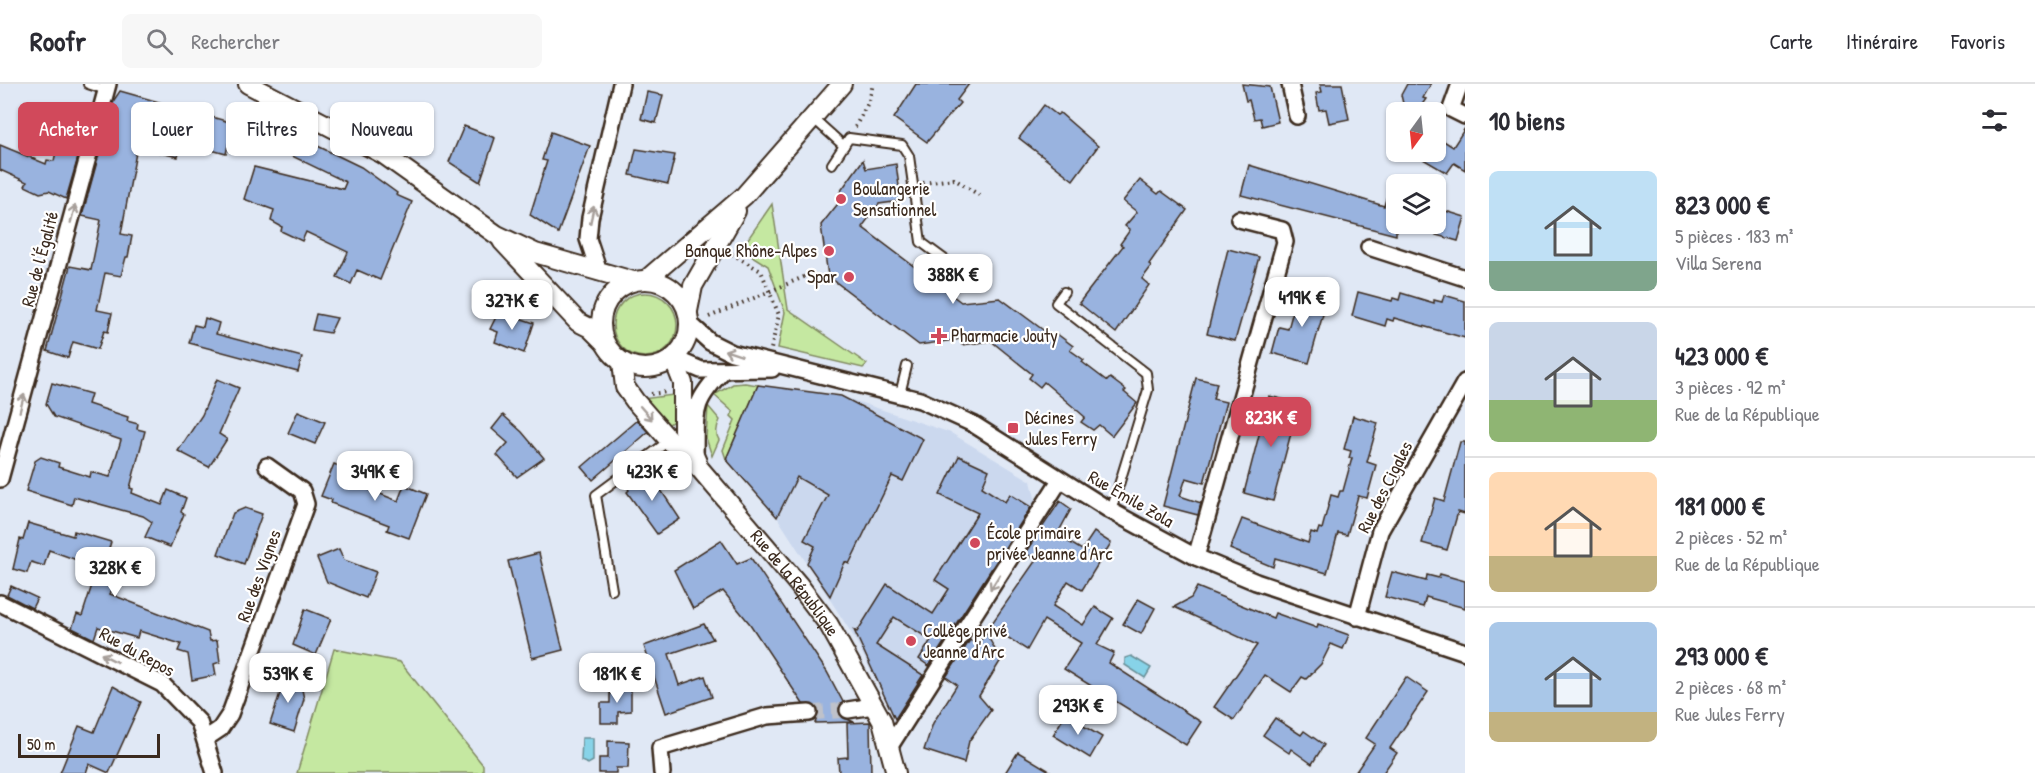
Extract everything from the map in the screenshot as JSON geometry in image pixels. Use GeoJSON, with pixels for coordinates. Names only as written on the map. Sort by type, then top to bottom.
{"type":"FeatureCollection","features":[{"type":"Feature","properties":{"kind":"street"},"geometry":{"type":"LineString","coordinates":[[248,84],[383,154],[497,235],[535,253],[599,272],[673,289],[688,317]]}},
{"type":"Feature","properties":{"kind":"street"},"geometry":{"type":"LineString","coordinates":[[599,272],[588,239],[621,84]]}},
{"type":"Feature","properties":{"kind":"street"},"geometry":{"type":"LineString","coordinates":[[604,342],[601,323],[604,305],[616,290],[640,280],[744,196],[842,84]]}},
{"type":"Feature","properties":{"kind":"street"},"geometry":{"type":"LineString","coordinates":[[1290,84],[1298,116]]}},
{"type":"Feature","properties":{"kind":"street"},"geometry":{"type":"LineString","coordinates":[[1460,84],[1451,109],[1465,116]]}},
{"type":"Feature","properties":{"kind":"street","name":"Rue de l'Égalité"},"geometry":{"type":"LineString","coordinates":[[0,479],[107,87]]}},
{"type":"Feature","properties":{"kind":"street"},"geometry":{"type":"LineString","coordinates":[[497,235],[570,314],[590,328],[622,362],[648,368],[673,358],[682,349],[693,286],[744,196]]}},
{"type":"Feature","properties":{"kind":"street"},"geometry":{"type":"LineString","coordinates":[[1196,557],[1285,242],[1282,230],[1239,219]]}},
{"type":"Feature","properties":{"kind":"street"},"geometry":{"type":"LineString","coordinates":[[1368,247],[1465,278]]}},
{"type":"Feature","properties":{"kind":"street","name":"Rue Émile Zola"},"geometry":{"type":"LineString","coordinates":[[688,317],[722,349],[785,368],[820,373],[900,394],[920,400],[973,424],[1111,512],[1196,557],[1256,582],[1465,652]]}},
{"type":"Feature","properties":{"kind":"street"},"geometry":{"type":"LineString","coordinates":[[673,358],[683,383],[676,435]]}},
{"type":"Feature","properties":{"kind":"street","name":"Rue Émile Zola"},"geometry":{"type":"LineString","coordinates":[[673,358],[700,370],[785,368]]}},
{"type":"Feature","properties":{"kind":"street","name":"Rue de la République"},"geometry":{"type":"LineString","coordinates":[[622,362],[625,387],[676,435],[829,625],[882,721],[896,773]]}},
{"type":"Feature","properties":{"kind":"street"},"geometry":{"type":"LineString","coordinates":[[698,464],[699,400],[703,392],[723,371]]}},
{"type":"Feature","properties":{"kind":"street","name":"Rue des Cigales"},"geometry":{"type":"LineString","coordinates":[[1357,617],[1380,531],[1465,382]]}},
{"type":"Feature","properties":{"kind":"street","name":"Rue des Vignes"},"geometry":{"type":"LineString","coordinates":[[205,739],[220,729],[230,714],[306,504],[302,491],[267,466]]}},
{"type":"Feature","properties":{"kind":"street"},"geometry":{"type":"LineString","coordinates":[[890,746],[1060,480]]}},
{"type":"Feature","properties":{"kind":"street","name":"Rue du Repos"},"geometry":{"type":"LineString","coordinates":[[0,603],[162,684],[199,722],[215,773]]}},
{"type":"Feature","properties":{"kind":"street"},"geometry":{"type":"LineString","coordinates":[[848,710],[873,706]]}},
{"type":"Feature","properties":{"kind":"street"},"geometry":{"type":"LineString","coordinates":[[662,773],[660,748],[767,716],[809,713]]}},
{"type":"Feature","properties":{"kind":"lane"},"geometry":{"type":"LineString","coordinates":[[88,84],[107,87]]}},
{"type":"Feature","properties":{"kind":"lane"},"geometry":{"type":"LineString","coordinates":[[813,118],[844,146]]}},
{"type":"Feature","properties":{"kind":"lane"},"geometry":{"type":"LineString","coordinates":[[832,164],[849,138],[902,146],[909,156],[921,242],[959,270]]}},
{"type":"Feature","properties":{"kind":"lane"},"geometry":{"type":"LineString","coordinates":[[1064,292],[1056,303],[1146,372],[1148,390],[1111,512]]}},
{"type":"Feature","properties":{"kind":"lane"},"geometry":{"type":"LineString","coordinates":[[900,394],[907,366]]}},
{"type":"Feature","properties":{"kind":"lane"},"geometry":{"type":"LineString","coordinates":[[612,590],[596,495],[676,435]]}},
{"type":"Feature","properties":{"kind":"path"},"geometry":{"type":"LineString","coordinates":[[849,138],[868,101],[873,84]]}},
{"type":"Feature","properties":{"kind":"path"},"geometry":{"type":"LineString","coordinates":[[914,184],[954,179],[979,195]]}},
{"type":"Feature","properties":{"kind":"path"},"geometry":{"type":"LineString","coordinates":[[732,254],[761,271],[770,292],[779,315],[771,351]]}},
{"type":"Feature","properties":{"kind":"path"},"geometry":{"type":"LineString","coordinates":[[709,317],[807,276]]}},
{"type":"Feature","properties":{"kind":"path"},"geometry":{"type":"LineString","coordinates":[[646,394],[674,392]]}},
{"type":"Feature","properties":{"kind":"shaded area"},"geometry":{"type":"Polygon","coordinates":[[[758,385],[841,396],[951,433],[1031,481],[1036,502],[895,719],[854,637],[777,517],[809,450],[744,418],[758,385]]]}},
{"type":"Feature","properties":{"kind":"green space"},"geometry":{"type":"Polygon","coordinates":[[[772,204],[788,309],[867,364],[863,368],[778,348],[785,312],[768,266],[741,249],[772,204]]]}},
{"type":"Feature","properties":{"kind":"green space"},"geometry":{"type":"Polygon","coordinates":[[[639,293],[651,293],[668,302],[675,313],[677,325],[675,337],[668,348],[651,357],[639,357],[627,352],[618,343],[613,331],[613,319],[618,307],[627,298],[639,293]]]}},
{"type":"Feature","properties":{"kind":"green space"},"geometry":{"type":"Polygon","coordinates":[[[733,384],[758,385],[726,459],[723,450],[735,420],[731,416],[733,412],[714,395],[733,384]]]}},
{"type":"Feature","properties":{"kind":"green space"},"geometry":{"type":"Polygon","coordinates":[[[673,395],[674,420],[667,426],[642,399],[673,395]]]}},
{"type":"Feature","properties":{"kind":"green space"},"geometry":{"type":"Polygon","coordinates":[[[708,406],[720,420],[717,430],[719,440],[712,456],[706,438],[708,406]]]}},
{"type":"Feature","properties":{"kind":"green space"},"geometry":{"type":"Polygon","coordinates":[[[334,649],[400,662],[483,765],[483,773],[297,773],[334,649]]]}},
{"type":"Feature","properties":{"kind":"water"},"geometry":{"type":"Polygon","coordinates":[[[1131,656],[1151,668],[1145,678],[1125,665],[1125,658],[1131,656]]]}},
{"type":"Feature","properties":{"kind":"water"},"geometry":{"type":"Polygon","coordinates":[[[582,738],[593,738],[593,761],[588,764],[581,761],[582,738]]]}},
{"type":"Feature","properties":{"kind":"building"},"geometry":{"type":"Polygon","coordinates":[[[916,84],[969,84],[957,100],[960,103],[927,142],[894,118],[916,84]]]}},
{"type":"Feature","properties":{"kind":"building"},"geometry":{"type":"Polygon","coordinates":[[[1242,84],[1270,87],[1278,122],[1262,126],[1260,118],[1254,119],[1242,84]]]}},
{"type":"Feature","properties":{"kind":"building"},"geometry":{"type":"Polygon","coordinates":[[[1320,84],[1342,84],[1349,119],[1329,123],[1326,109],[1319,110],[1316,93],[1322,92],[1320,84]]]}},
{"type":"Feature","properties":{"kind":"building"},"geometry":{"type":"Polygon","coordinates":[[[1407,84],[1431,84],[1423,98],[1426,99],[1424,102],[1403,102],[1401,95],[1407,84]]]}},
{"type":"Feature","properties":{"kind":"building"},"geometry":{"type":"Polygon","coordinates":[[[120,91],[159,102],[131,102],[131,156],[135,156],[121,234],[132,236],[121,276],[105,273],[97,310],[112,313],[108,332],[104,331],[98,349],[73,342],[68,358],[47,351],[70,266],[91,270],[101,220],[82,216],[99,156],[119,156],[119,102],[113,102],[120,91]]]}},
{"type":"Feature","properties":{"kind":"building"},"geometry":{"type":"Polygon","coordinates":[[[647,92],[663,95],[656,123],[641,119],[647,92]]]}},
{"type":"Feature","properties":{"kind":"building"},"geometry":{"type":"Polygon","coordinates":[[[1044,105],[1057,115],[1060,113],[1098,146],[1073,180],[1019,138],[1044,105]]]}},
{"type":"Feature","properties":{"kind":"building"},"geometry":{"type":"Polygon","coordinates":[[[214,118],[226,121],[226,154],[214,151],[214,118]]]}},
{"type":"Feature","properties":{"kind":"building"},"geometry":{"type":"Polygon","coordinates":[[[464,126],[495,138],[480,182],[449,162],[464,126]]]}},
{"type":"Feature","properties":{"kind":"building"},"geometry":{"type":"Polygon","coordinates":[[[1465,128],[1465,170],[1454,163],[1447,173],[1428,162],[1446,162],[1446,142],[1453,147],[1465,128]]]}},
{"type":"Feature","properties":{"kind":"building"},"geometry":{"type":"Polygon","coordinates":[[[551,132],[590,146],[558,233],[530,215],[547,161],[542,160],[551,132]]]}},
{"type":"Feature","properties":{"kind":"building"},"geometry":{"type":"Polygon","coordinates":[[[0,145],[18,152],[18,156],[27,156],[46,164],[47,160],[54,161],[55,156],[78,156],[66,199],[49,191],[40,193],[25,186],[27,182],[0,170],[0,145]]]}},
{"type":"Feature","properties":{"kind":"building"},"geometry":{"type":"Polygon","coordinates":[[[318,146],[330,152],[330,156],[338,156],[361,167],[397,193],[396,195],[412,202],[380,280],[357,270],[351,284],[337,277],[348,252],[306,232],[302,241],[281,231],[282,227],[271,221],[274,210],[244,199],[254,167],[343,189],[346,182],[292,156],[318,156],[318,146]]]}},
{"type":"Feature","properties":{"kind":"building"},"geometry":{"type":"Polygon","coordinates":[[[636,149],[675,155],[668,184],[630,175],[636,149]]]}},
{"type":"Feature","properties":{"kind":"building"},"geometry":{"type":"Polygon","coordinates":[[[863,160],[866,169],[896,164],[901,201],[879,204],[862,227],[961,302],[1000,298],[1054,338],[1057,334],[1073,346],[1070,350],[1084,360],[1082,362],[1107,381],[1110,378],[1126,390],[1124,392],[1137,403],[1112,436],[1099,425],[1093,430],[1081,422],[1085,417],[1044,382],[1040,387],[1029,378],[1032,374],[991,341],[962,345],[961,339],[919,345],[828,276],[821,225],[845,195],[840,192],[863,160]]]}},
{"type":"Feature","properties":{"kind":"building"},"geometry":{"type":"Polygon","coordinates":[[[1249,165],[1384,206],[1386,199],[1386,232],[1241,195],[1249,165]]]}},
{"type":"Feature","properties":{"kind":"building"},"geometry":{"type":"Polygon","coordinates":[[[1140,180],[1158,194],[1161,191],[1187,210],[1149,264],[1151,267],[1142,279],[1149,285],[1116,333],[1079,303],[1123,246],[1120,244],[1130,230],[1125,226],[1137,212],[1123,201],[1140,180]]]}},
{"type":"Feature","properties":{"kind":"building"},"geometry":{"type":"Polygon","coordinates":[[[1446,211],[1465,217],[1458,241],[1436,235],[1446,234],[1446,211]]]}},
{"type":"Feature","properties":{"kind":"building"},"geometry":{"type":"Polygon","coordinates":[[[1228,249],[1259,257],[1235,341],[1207,334],[1228,249]]]}},
{"type":"Feature","properties":{"kind":"building"},"geometry":{"type":"Polygon","coordinates":[[[1299,289],[1328,297],[1309,363],[1272,353],[1279,327],[1288,329],[1299,289]]]}},
{"type":"Feature","properties":{"kind":"building"},"geometry":{"type":"Polygon","coordinates":[[[1358,292],[1392,301],[1393,298],[1399,300],[1401,293],[1434,303],[1434,300],[1442,302],[1444,295],[1465,301],[1465,338],[1394,318],[1393,321],[1387,319],[1385,326],[1352,316],[1358,292]]]}},
{"type":"Feature","properties":{"kind":"building"},"geometry":{"type":"Polygon","coordinates":[[[499,311],[534,323],[524,353],[495,342],[498,332],[490,329],[499,311]]]}},
{"type":"Feature","properties":{"kind":"building"},"geometry":{"type":"Polygon","coordinates":[[[316,314],[337,318],[330,333],[312,330],[316,314]]]}},
{"type":"Feature","properties":{"kind":"building"},"geometry":{"type":"Polygon","coordinates":[[[205,318],[219,323],[216,334],[302,357],[298,372],[189,343],[194,325],[203,327],[205,318]]]}},
{"type":"Feature","properties":{"kind":"building"},"geometry":{"type":"Polygon","coordinates":[[[1196,378],[1217,383],[1213,399],[1226,402],[1204,483],[1186,478],[1180,496],[1201,503],[1198,515],[1163,506],[1196,378]]]}},
{"type":"Feature","properties":{"kind":"building"},"geometry":{"type":"Polygon","coordinates":[[[217,379],[239,388],[219,434],[227,439],[209,467],[178,451],[202,415],[217,379]]]}},
{"type":"Feature","properties":{"kind":"building"},"geometry":{"type":"Polygon","coordinates":[[[52,383],[91,394],[88,404],[128,417],[127,421],[138,424],[137,429],[145,431],[130,488],[133,489],[132,493],[162,505],[168,490],[186,498],[181,512],[184,514],[170,547],[145,537],[152,522],[143,516],[74,497],[72,505],[26,491],[35,461],[41,457],[59,463],[58,467],[90,477],[91,472],[110,477],[121,440],[54,417],[46,404],[52,383]]]}},
{"type":"Feature","properties":{"kind":"building"},"geometry":{"type":"Polygon","coordinates":[[[758,385],[841,396],[923,439],[903,481],[892,476],[849,564],[845,562],[830,596],[807,563],[815,546],[804,540],[828,495],[797,477],[777,517],[726,459],[758,385]]]}},
{"type":"Feature","properties":{"kind":"building"},"geometry":{"type":"Polygon","coordinates":[[[1269,396],[1299,403],[1273,501],[1244,493],[1269,396]]]}},
{"type":"Feature","properties":{"kind":"building"},"geometry":{"type":"Polygon","coordinates":[[[298,411],[325,422],[315,444],[288,433],[298,411]]]}},
{"type":"Feature","properties":{"kind":"building"},"geometry":{"type":"Polygon","coordinates":[[[503,415],[522,432],[544,458],[517,477],[497,455],[508,443],[492,429],[503,415]]]}},
{"type":"Feature","properties":{"kind":"building"},"geometry":{"type":"Polygon","coordinates":[[[1353,416],[1378,423],[1367,462],[1376,465],[1367,498],[1358,496],[1347,535],[1338,533],[1327,573],[1275,558],[1273,567],[1230,549],[1242,519],[1308,543],[1311,532],[1317,534],[1319,528],[1322,529],[1331,495],[1338,497],[1340,491],[1343,491],[1352,458],[1349,458],[1351,451],[1344,449],[1353,416]]]}},
{"type":"Feature","properties":{"kind":"building"},"geometry":{"type":"Polygon","coordinates":[[[637,420],[648,432],[593,480],[582,467],[637,420]]]}},
{"type":"Feature","properties":{"kind":"building"},"geometry":{"type":"Polygon","coordinates":[[[1460,442],[1465,442],[1465,514],[1458,512],[1447,550],[1422,543],[1435,498],[1444,501],[1460,442]]]}},
{"type":"Feature","properties":{"kind":"building"},"geometry":{"type":"Polygon","coordinates":[[[959,456],[989,470],[982,487],[1005,502],[1010,494],[1031,507],[929,666],[919,659],[931,640],[894,617],[876,645],[923,675],[895,719],[854,630],[857,632],[887,584],[933,614],[949,589],[935,580],[978,513],[940,495],[959,456]]]}},
{"type":"Feature","properties":{"kind":"building"},"geometry":{"type":"Polygon","coordinates":[[[334,464],[349,470],[345,480],[398,501],[404,485],[426,494],[409,538],[387,530],[389,525],[331,503],[332,500],[321,496],[334,464]]]}},
{"type":"Feature","properties":{"kind":"building"},"geometry":{"type":"Polygon","coordinates":[[[647,469],[680,519],[657,534],[627,492],[629,490],[625,483],[647,469]]]}},
{"type":"Feature","properties":{"kind":"building"},"geometry":{"type":"Polygon","coordinates":[[[1060,501],[1071,509],[1057,535],[1082,550],[1094,532],[1111,543],[1082,590],[1068,581],[1053,606],[1083,625],[1095,607],[1113,618],[1097,645],[1114,653],[1109,663],[1201,722],[1186,745],[1064,669],[1081,643],[1044,620],[1027,650],[990,626],[1036,560],[1025,553],[1060,501]]]}},
{"type":"Feature","properties":{"kind":"building"},"geometry":{"type":"Polygon","coordinates":[[[245,508],[262,514],[244,564],[218,554],[233,513],[245,508]]]}},
{"type":"Feature","properties":{"kind":"building"},"geometry":{"type":"Polygon","coordinates":[[[28,523],[73,536],[74,531],[111,542],[103,568],[117,572],[110,594],[208,632],[210,641],[217,640],[220,662],[214,664],[216,675],[192,680],[188,654],[178,651],[181,644],[139,631],[137,638],[98,627],[94,639],[72,628],[77,614],[82,616],[93,582],[84,579],[88,564],[49,550],[44,566],[31,562],[27,573],[13,569],[20,539],[23,540],[28,523]]]}},
{"type":"Feature","properties":{"kind":"building"},"geometry":{"type":"Polygon","coordinates":[[[721,540],[737,564],[751,558],[827,672],[843,702],[839,707],[840,716],[854,722],[815,723],[819,713],[817,707],[803,704],[750,624],[723,591],[693,609],[674,570],[721,540]]]}},
{"type":"Feature","properties":{"kind":"building"},"geometry":{"type":"Polygon","coordinates":[[[339,549],[344,560],[376,572],[366,598],[327,582],[317,558],[339,549]]]}},
{"type":"Feature","properties":{"kind":"building"},"geometry":{"type":"Polygon","coordinates":[[[539,553],[563,650],[532,658],[508,561],[539,553]]]}},
{"type":"Feature","properties":{"kind":"building"},"geometry":{"type":"Polygon","coordinates":[[[1392,572],[1426,581],[1427,575],[1439,578],[1440,574],[1465,581],[1465,608],[1426,597],[1423,607],[1385,597],[1392,572]]]}},
{"type":"Feature","properties":{"kind":"building"},"geometry":{"type":"Polygon","coordinates":[[[11,586],[37,598],[32,608],[7,595],[11,586]]]}},
{"type":"Feature","properties":{"kind":"building"},"geometry":{"type":"Polygon","coordinates":[[[1197,587],[1273,618],[1275,613],[1317,628],[1318,624],[1349,635],[1343,649],[1331,644],[1321,664],[1306,679],[1302,677],[1291,692],[1265,675],[1234,720],[1214,707],[1257,645],[1174,607],[1191,598],[1197,587]]]}},
{"type":"Feature","properties":{"kind":"building"},"geometry":{"type":"Polygon","coordinates":[[[1138,599],[1155,608],[1141,634],[1123,624],[1138,599]]]}},
{"type":"Feature","properties":{"kind":"building"},"geometry":{"type":"Polygon","coordinates":[[[305,609],[331,619],[316,655],[293,645],[305,609]]]}},
{"type":"Feature","properties":{"kind":"building"},"geometry":{"type":"Polygon","coordinates":[[[704,624],[713,639],[669,654],[679,685],[705,676],[712,697],[666,713],[644,646],[704,624]]]}},
{"type":"Feature","properties":{"kind":"building"},"geometry":{"type":"Polygon","coordinates":[[[986,633],[1001,660],[979,696],[991,710],[969,741],[964,763],[924,750],[933,723],[957,685],[946,677],[970,640],[977,645],[986,633]]]}},
{"type":"Feature","properties":{"kind":"building"},"geometry":{"type":"Polygon","coordinates":[[[290,676],[300,680],[304,699],[294,732],[270,724],[280,693],[277,680],[290,676]]]}},
{"type":"Feature","properties":{"kind":"building"},"geometry":{"type":"Polygon","coordinates":[[[1406,677],[1428,692],[1390,748],[1397,753],[1383,773],[1355,773],[1375,744],[1366,738],[1406,677]]]}},
{"type":"Feature","properties":{"kind":"building"},"geometry":{"type":"Polygon","coordinates":[[[610,685],[631,685],[631,711],[618,712],[618,723],[601,723],[601,703],[610,703],[610,685]]]}},
{"type":"Feature","properties":{"kind":"building"},"geometry":{"type":"Polygon","coordinates":[[[113,686],[141,702],[109,773],[89,764],[86,773],[60,773],[79,726],[94,732],[113,686]]]}},
{"type":"Feature","properties":{"kind":"building"},"geometry":{"type":"Polygon","coordinates":[[[1065,715],[1102,737],[1090,758],[1053,735],[1065,715]]]}},
{"type":"Feature","properties":{"kind":"building"},"geometry":{"type":"Polygon","coordinates":[[[1275,718],[1301,735],[1304,731],[1324,745],[1312,764],[1291,749],[1289,753],[1263,735],[1275,718]]]}},
{"type":"Feature","properties":{"kind":"building"},"geometry":{"type":"Polygon","coordinates":[[[870,722],[871,773],[839,773],[838,758],[848,757],[847,723],[870,722]]]}},
{"type":"Feature","properties":{"kind":"building"},"geometry":{"type":"Polygon","coordinates":[[[608,741],[629,742],[628,768],[616,768],[616,773],[599,773],[599,758],[608,758],[608,741]]]}},
{"type":"Feature","properties":{"kind":"building"},"geometry":{"type":"Polygon","coordinates":[[[1018,752],[1053,773],[1005,773],[1018,752]]]}},
{"type":"Feature","properties":{"kind":"tunnel"},"geometry":{"type":"LineString","coordinates":[[809,713],[848,710]]}},
{"type":"Feature","properties":{"kind":"place","name":"Boulangerie Sensationnel"},"geometry":{"type":"Point","coordinates":[841,199]}},
{"type":"Feature","properties":{"kind":"place","name":"Banque Rhône-Alpes"},"geometry":{"type":"Point","coordinates":[829,251]}},
{"type":"Feature","properties":{"kind":"place","name":"Spar"},"geometry":{"type":"Point","coordinates":[849,277]}},
{"type":"Feature","properties":{"kind":"place","name":"Pharmacie Jouty"},"geometry":{"type":"Point","coordinates":[939,336]}},
{"type":"Feature","properties":{"kind":"place","name":"Décines Jules Ferry"},"geometry":{"type":"Point","coordinates":[1013,428]}},
{"type":"Feature","properties":{"kind":"place","name":"École primaire privée Jeanne d'Arc"},"geometry":{"type":"Point","coordinates":[975,543]}},
{"type":"Feature","properties":{"kind":"place","name":"Collège privé Jeanne d'Arc"},"geometry":{"type":"Point","coordinates":[911,641]}}]}
